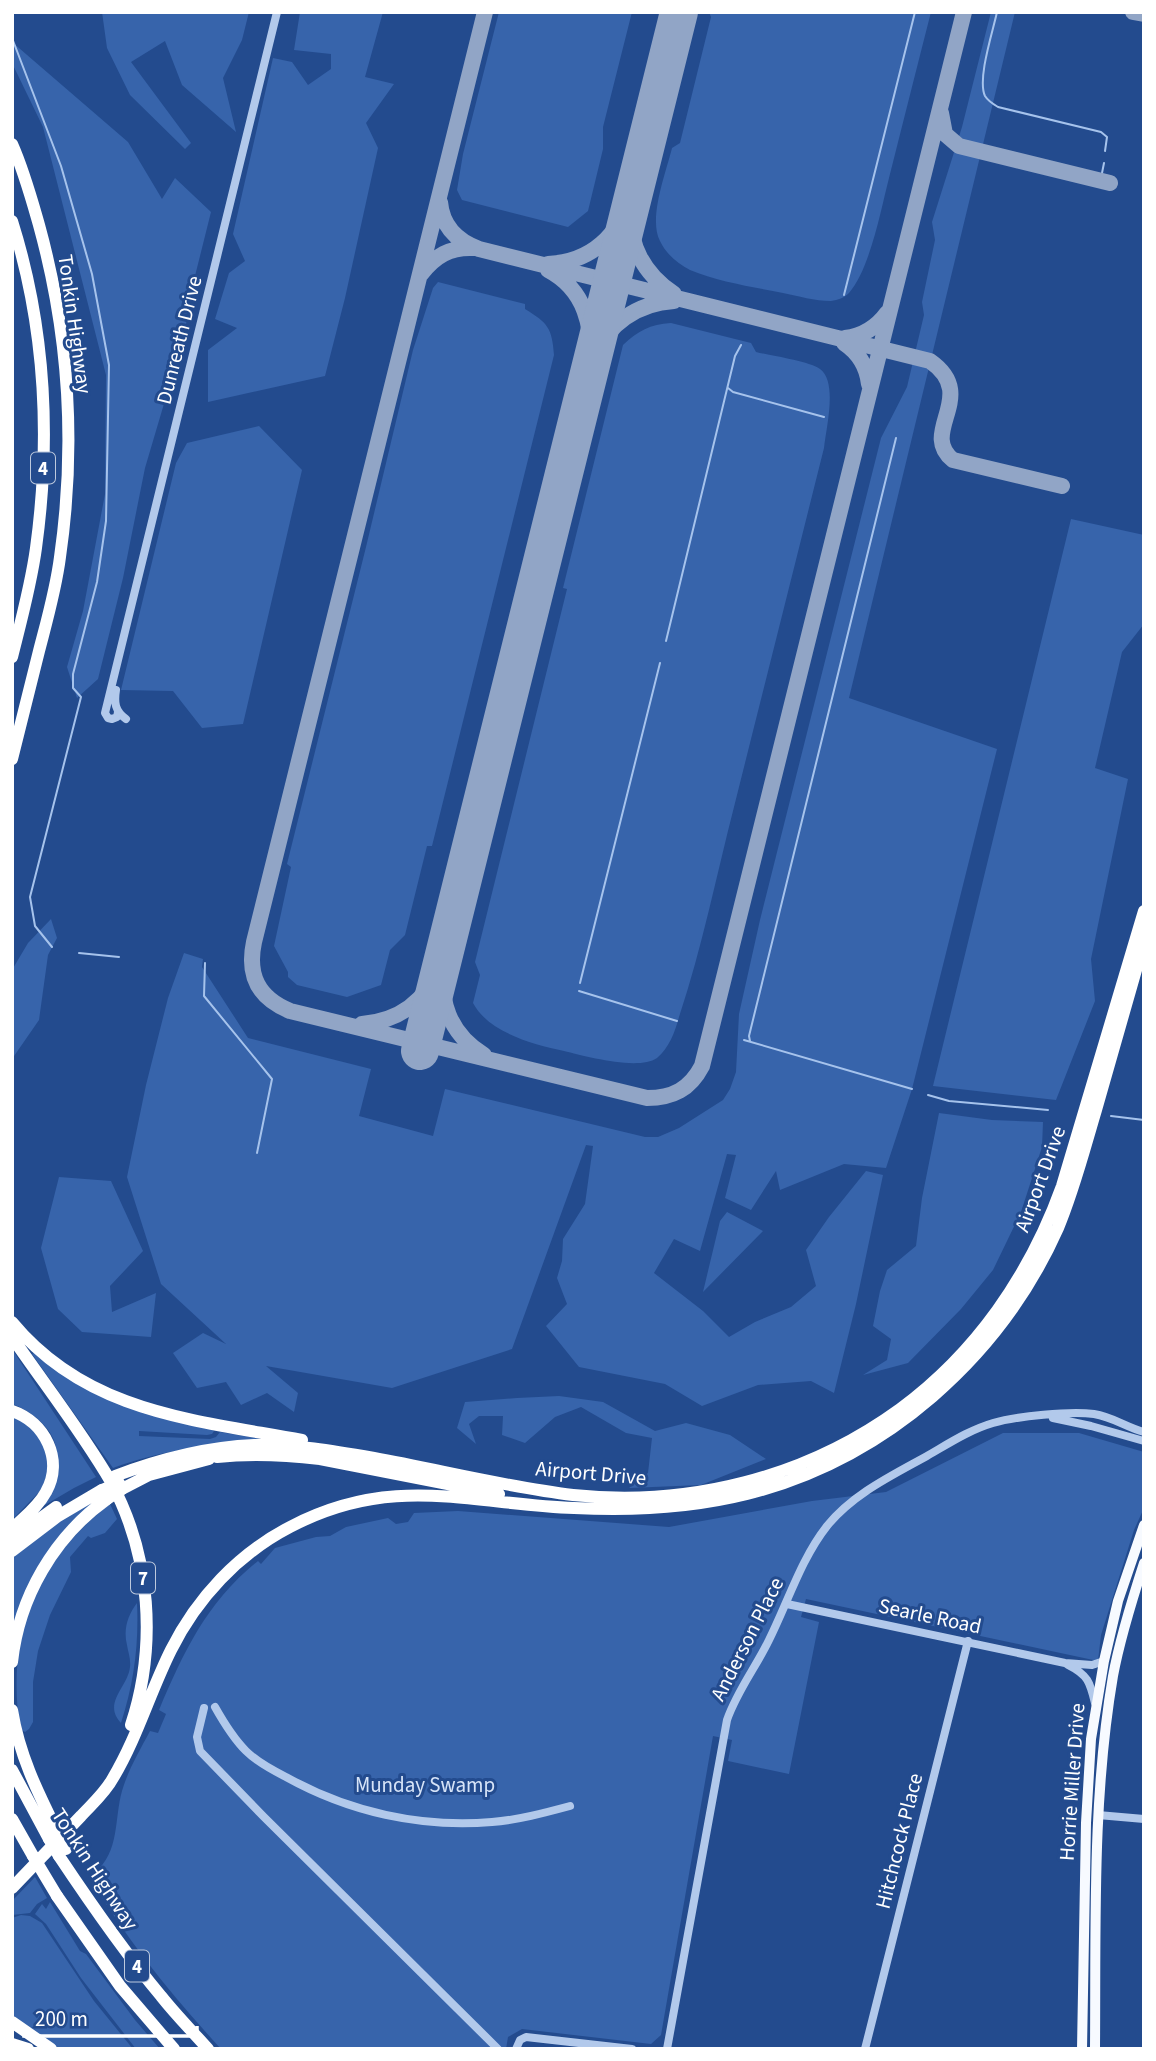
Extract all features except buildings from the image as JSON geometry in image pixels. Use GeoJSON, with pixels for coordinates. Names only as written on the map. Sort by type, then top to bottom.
{"type":"FeatureCollection","features":[{"type":"Feature","properties":{"kind":"highway","name":"Tonkin Highway"},"geometry":{"type":"LineString","coordinates":[[12,144],[24,171],[55,290],[63,340],[69,421],[60,557],[12,759]]}},
{"type":"Feature","properties":{"kind":"highway","name":"Tonkin Highway"},"geometry":{"type":"LineString","coordinates":[[12,221],[28,278],[39,345],[44,435],[43,488],[36,547],[12,657]]}},
{"type":"Feature","properties":{"kind":"highway","name":"Airport Drive"},"geometry":{"type":"LineString","coordinates":[[12,1539],[51,1510],[103,1491],[172,1457],[212,1449],[254,1445],[316,1448],[571,1494],[615,1498],[662,1497],[730,1487],[775,1474],[837,1448],[890,1416],[938,1378],[1004,1302],[1037,1245],[1062,1186],[1144,911]]}},
{"type":"Feature","properties":{"kind":"highway","name":"Airport Drive"},"geometry":{"type":"LineString","coordinates":[[638,1508],[729,1498],[776,1486],[821,1468],[864,1446],[909,1416],[943,1388],[979,1352],[1024,1293],[1060,1223],[1076,1179],[1144,942]]}},
{"type":"Feature","properties":{"kind":"highway"},"geometry":{"type":"LineString","coordinates":[[12,1322],[37,1348],[65,1371],[97,1390],[125,1402],[155,1412],[340,1447],[387,1460]]}},
{"type":"Feature","properties":{"kind":"highway","name":"7"},"geometry":{"type":"LineString","coordinates":[[12,1337],[111,1484],[132,1532],[144,1582],[147,1623],[146,1655],[135,1713],[115,1762],[80,1817],[12,1888]]}},
{"type":"Feature","properties":{"kind":"highway"},"geometry":{"type":"LineString","coordinates":[[12,1411],[26,1417],[44,1435],[52,1455],[53,1467],[47,1491],[37,1505],[12,1529]]}},
{"type":"Feature","properties":{"kind":"highway"},"geometry":{"type":"LineString","coordinates":[[119,1483],[176,1463],[240,1455],[292,1455],[549,1502],[638,1508]]}},
{"type":"Feature","properties":{"kind":"highway"},"geometry":{"type":"LineString","coordinates":[[12,1551],[58,1516],[103,1491]]}},
{"type":"Feature","properties":{"kind":"highway"},"geometry":{"type":"LineString","coordinates":[[12,1662],[24,1608],[41,1571],[93,1508],[103,1491]]}},
{"type":"Feature","properties":{"kind":"highway"},"geometry":{"type":"LineString","coordinates":[[80,1817],[112,1781],[131,1744],[171,1649],[192,1614],[206,1594],[231,1568],[275,1535],[331,1509],[397,1495],[449,1496],[577,1509],[638,1508]]}},
{"type":"Feature","properties":{"kind":"highway"},"geometry":{"type":"LineString","coordinates":[[12,1710],[17,1738],[53,1835]]}},
{"type":"Feature","properties":{"kind":"highway"},"geometry":{"type":"LineString","coordinates":[[12,1757],[39,1821]]}},
{"type":"Feature","properties":{"kind":"highway","name":"Tonkin Highway"},"geometry":{"type":"LineString","coordinates":[[12,1770],[39,1821],[53,1835],[91,1903],[162,1997],[208,2049]]}},
{"type":"Feature","properties":{"kind":"highway","name":"Tonkin Highway"},"geometry":{"type":"LineString","coordinates":[[12,1819],[57,1896],[120,1986],[174,2049]]}},
{"type":"Feature","properties":{"kind":"highway"},"geometry":{"type":"LineString","coordinates":[[12,2022],[51,2049]]}},
{"type":"Feature","properties":{"kind":"highway"},"geometry":{"type":"LineString","coordinates":[[12,2044],[29,2049]]}},
{"type":"Feature","properties":{"kind":"main road","name":"Horrie Miller Drive"},"geometry":{"type":"LineString","coordinates":[[1082,2049],[1088,1773],[1096,1705],[1118,1601],[1144,1525]]}},
{"type":"Feature","properties":{"kind":"main road","name":"Horrie Miller Drive"},"geometry":{"type":"LineString","coordinates":[[1095,2049],[1101,1773],[1114,1673],[1144,1563]]}},
{"type":"Feature","properties":{"kind":"street","name":"Dunreath Drive"},"geometry":{"type":"LineString","coordinates":[[127,719],[118,712],[115,704],[115,676],[277,12]]}},
{"type":"Feature","properties":{"kind":"street","name":"Anderson Place"},"geometry":{"type":"LineString","coordinates":[[667,2049],[727,1720],[736,1696],[768,1643],[816,1541],[852,1500],[966,1434],[994,1423],[1032,1417],[1094,1414],[1111,1418],[1144,1433]]}},
{"type":"Feature","properties":{"kind":"street","name":"Anderson Place"},"geometry":{"type":"LineString","coordinates":[[1032,1417],[1074,1422],[1144,1441]]}},
{"type":"Feature","properties":{"kind":"street","name":"Searle Road"},"geometry":{"type":"LineString","coordinates":[[786,1604],[1065,1663],[1092,1665],[1104,1661]]}},
{"type":"Feature","properties":{"kind":"street","name":"Hitchcock Place"},"geometry":{"type":"LineString","coordinates":[[865,2049],[968,1641]]}},
{"type":"Feature","properties":{"kind":"street","name":"Searle Road"},"geometry":{"type":"LineString","coordinates":[[1065,1663],[1082,1672],[1090,1682],[1096,1705]]}},
{"type":"Feature","properties":{"kind":"street"},"geometry":{"type":"LineString","coordinates":[[215,1707],[235,1739],[265,1765],[317,1793],[368,1811],[421,1821],[471,1823],[523,1818],[570,1806]]}},
{"type":"Feature","properties":{"kind":"street"},"geometry":{"type":"LineString","coordinates":[[204,1708],[197,1737],[200,1751],[498,2049]]}},
{"type":"Feature","properties":{"kind":"street"},"geometry":{"type":"LineString","coordinates":[[1098,1815],[1144,1819]]}},
{"type":"Feature","properties":{"kind":"street"},"geometry":{"type":"LineString","coordinates":[[516,2049],[520,2040],[526,2037],[632,2049]]}},
{"type":"Feature","properties":{"kind":"green space"},"geometry":{"type":"Polygon","coordinates":[[[102,12],[249,12],[242,40],[223,78],[236,132],[182,85],[165,41],[131,62],[191,143],[185,149],[130,95],[107,48],[102,12]]]}},
{"type":"Feature","properties":{"kind":"green space"},"geometry":{"type":"Polygon","coordinates":[[[300,12],[383,12],[365,77],[394,84],[366,123],[378,148],[345,298],[325,376],[208,402],[208,350],[237,328],[215,319],[229,273],[245,261],[233,234],[273,58],[292,62],[308,85],[331,69],[331,54],[294,50],[300,12]]]}},
{"type":"Feature","properties":{"kind":"green space"},"geometry":{"type":"Polygon","coordinates":[[[499,12],[632,12],[603,127],[603,149],[588,211],[568,227],[462,200],[457,190],[463,154],[499,12]]]}},
{"type":"Feature","properties":{"kind":"green space"},"geometry":{"type":"Polygon","coordinates":[[[709,12],[931,12],[874,238],[856,282],[849,293],[841,298],[831,301],[813,299],[736,284],[701,274],[677,262],[660,241],[656,220],[659,195],[672,148],[680,143],[711,17],[709,12]]]}},
{"type":"Feature","properties":{"kind":"green space"},"geometry":{"type":"Polygon","coordinates":[[[991,12],[1015,12],[849,698],[997,749],[912,1089],[886,1168],[844,1164],[780,1190],[776,1171],[751,1210],[725,1198],[736,1155],[727,1154],[700,1251],[674,1239],[654,1273],[703,1311],[729,1337],[755,1322],[791,1307],[816,1286],[806,1250],[866,1171],[883,1175],[834,1393],[811,1381],[758,1385],[702,1406],[665,1384],[579,1367],[546,1326],[567,1304],[557,1278],[562,1261],[563,1239],[585,1204],[593,1146],[586,1145],[512,1349],[392,1388],[266,1366],[298,1393],[294,1412],[267,1393],[241,1405],[226,1382],[197,1388],[173,1353],[203,1333],[226,1344],[161,1284],[127,1177],[168,998],[184,953],[203,959],[202,967],[248,1038],[371,1069],[359,1116],[433,1136],[445,1089],[645,1137],[658,1137],[679,1128],[723,1100],[730,1089],[736,1072],[739,1014],[760,920],[881,438],[907,387],[924,315],[922,302],[935,240],[932,222],[962,127],[991,12]]]}},
{"type":"Feature","properties":{"kind":"green space"},"geometry":{"type":"Polygon","coordinates":[[[12,42],[128,142],[162,199],[175,178],[211,212],[193,284],[184,336],[145,468],[123,578],[98,679],[77,698],[67,667],[83,611],[105,494],[106,375],[43,127],[12,63],[12,42]]]}},
{"type":"Feature","properties":{"kind":"green space"},"geometry":{"type":"Polygon","coordinates":[[[438,282],[525,304],[525,309],[539,318],[550,332],[554,355],[432,846],[427,846],[405,935],[390,950],[381,985],[347,997],[297,985],[288,977],[274,946],[291,867],[287,864],[413,350],[433,288],[438,282]]]}},
{"type":"Feature","properties":{"kind":"green space"},"geometry":{"type":"Polygon","coordinates":[[[671,323],[751,343],[756,352],[814,366],[825,375],[830,394],[824,448],[687,991],[673,1034],[661,1054],[648,1062],[625,1063],[539,1045],[501,1030],[480,1013],[473,1003],[480,975],[475,962],[567,589],[563,588],[623,345],[645,329],[671,323]]]}},
{"type":"Feature","properties":{"kind":"green space"},"geometry":{"type":"Polygon","coordinates":[[[259,426],[302,470],[243,724],[202,728],[173,691],[121,690],[176,463],[187,443],[259,426]]]}},
{"type":"Feature","properties":{"kind":"green space"},"geometry":{"type":"Polygon","coordinates":[[[1071,519],[1144,535],[1144,624],[1122,652],[1095,768],[1128,779],[1091,959],[1095,1001],[1056,1100],[933,1086],[1071,519]]]}},
{"type":"Feature","properties":{"kind":"green space"},"geometry":{"type":"Polygon","coordinates":[[[51,919],[57,938],[48,955],[39,1020],[12,1059],[12,970],[28,943],[51,919]]]}},
{"type":"Feature","properties":{"kind":"green space"},"geometry":{"type":"Polygon","coordinates":[[[939,1113],[992,1120],[1043,1122],[1042,1147],[1021,1212],[993,1270],[961,1309],[908,1363],[863,1375],[887,1360],[891,1339],[873,1326],[880,1291],[887,1270],[916,1246],[922,1198],[939,1113]]]}},
{"type":"Feature","properties":{"kind":"green space"},"geometry":{"type":"Polygon","coordinates":[[[59,1177],[111,1181],[143,1251],[110,1286],[112,1312],[156,1293],[151,1337],[82,1332],[58,1309],[41,1248],[59,1177]]]}},
{"type":"Feature","properties":{"kind":"green space"},"geometry":{"type":"Polygon","coordinates":[[[727,1212],[763,1231],[703,1292],[720,1221],[727,1212]]]}},
{"type":"Feature","properties":{"kind":"green space"},"geometry":{"type":"Polygon","coordinates":[[[12,1349],[96,1477],[45,1505],[56,1446],[42,1423],[27,1411],[12,1404],[12,1349]]]}},
{"type":"Feature","properties":{"kind":"green space"},"geometry":{"type":"Polygon","coordinates":[[[36,1352],[71,1378],[214,1431],[207,1435],[139,1431],[139,1436],[210,1439],[220,1432],[268,1440],[170,1452],[113,1468],[32,1354],[36,1352]]]}},
{"type":"Feature","properties":{"kind":"green space"},"geometry":{"type":"Polygon","coordinates":[[[559,1396],[603,1402],[655,1431],[686,1423],[730,1435],[766,1459],[701,1485],[629,1488],[648,1473],[652,1438],[626,1433],[581,1407],[555,1417],[525,1443],[502,1435],[503,1416],[479,1416],[469,1424],[476,1444],[457,1428],[465,1402],[559,1396]]]}},
{"type":"Feature","properties":{"kind":"green space"},"geometry":{"type":"Polygon","coordinates":[[[12,1414],[18,1416],[43,1441],[49,1470],[41,1490],[12,1520],[12,1414]]]}},
{"type":"Feature","properties":{"kind":"green space","name":"Munday Swamp"},"geometry":{"type":"Polygon","coordinates":[[[1003,1433],[1079,1433],[1144,1452],[1144,1508],[1134,1530],[1101,1635],[1098,1661],[806,1599],[801,1617],[819,1622],[789,1774],[728,1761],[732,1740],[713,1736],[661,2035],[651,2044],[522,2029],[508,2037],[506,2049],[221,2049],[151,1967],[90,1878],[98,1877],[95,1872],[109,1855],[125,1783],[150,1731],[158,1733],[166,1714],[159,1710],[188,1648],[225,1593],[258,1561],[261,1564],[275,1548],[330,1536],[346,1527],[388,1518],[396,1524],[408,1522],[414,1513],[458,1511],[669,1527],[812,1501],[886,1492],[1003,1433]]]}},
{"type":"Feature","properties":{"kind":"green space"},"geometry":{"type":"Polygon","coordinates":[[[90,1504],[75,1520],[12,1635],[12,1558],[69,1514],[90,1504]]]}},
{"type":"Feature","properties":{"kind":"green space"},"geometry":{"type":"Polygon","coordinates":[[[110,1504],[117,1519],[105,1533],[91,1538],[88,1536],[70,1557],[71,1572],[50,1615],[38,1651],[33,1682],[33,1722],[25,1732],[20,1729],[18,1663],[23,1632],[32,1603],[45,1576],[62,1551],[110,1504]]]}},
{"type":"Feature","properties":{"kind":"green space"},"geometry":{"type":"Polygon","coordinates":[[[137,1603],[135,1663],[121,1723],[114,1709],[130,1667],[126,1628],[137,1603]]]}},
{"type":"Feature","properties":{"kind":"green space"},"geometry":{"type":"Polygon","coordinates":[[[35,1877],[47,1898],[37,1904],[30,1913],[12,1915],[12,1901],[35,1877]]]}},
{"type":"Feature","properties":{"kind":"green space"},"geometry":{"type":"Polygon","coordinates":[[[50,1902],[80,1951],[86,1954],[160,2049],[136,2049],[81,1978],[46,1924],[35,1914],[42,1904],[46,1909],[50,1902]]]}},
{"type":"Feature","properties":{"kind":"green space"},"geometry":{"type":"Polygon","coordinates":[[[30,1916],[42,1923],[94,2001],[133,2049],[58,2049],[12,2015],[12,1918],[30,1916]]]}},
{"type":"Feature","properties":{"kind":"waterway"},"geometry":{"type":"LineString","coordinates":[[844,295],[915,12]]}},
{"type":"Feature","properties":{"kind":"waterway"},"geometry":{"type":"LineString","coordinates":[[997,12],[984,67],[983,88],[986,98],[998,107],[1101,132],[1107,137],[1105,151]]}},
{"type":"Feature","properties":{"kind":"waterway"},"geometry":{"type":"LineString","coordinates":[[12,38],[61,166],[92,274],[109,365],[106,521],[97,582],[73,674],[73,688],[81,697],[30,897],[35,926],[52,947]]}},
{"type":"Feature","properties":{"kind":"waterway"},"geometry":{"type":"LineString","coordinates":[[1102,173],[1104,163]]}},
{"type":"Feature","properties":{"kind":"waterway"},"geometry":{"type":"LineString","coordinates":[[666,641],[735,356],[741,345]]}},
{"type":"Feature","properties":{"kind":"waterway"},"geometry":{"type":"LineString","coordinates":[[728,388],[733,392],[824,417]]}},
{"type":"Feature","properties":{"kind":"waterway"},"geometry":{"type":"LineString","coordinates":[[750,1041],[749,1036],[896,438]]}},
{"type":"Feature","properties":{"kind":"waterway"},"geometry":{"type":"LineString","coordinates":[[580,983],[660,663]]}},
{"type":"Feature","properties":{"kind":"waterway"},"geometry":{"type":"LineString","coordinates":[[79,953],[119,957]]}},
{"type":"Feature","properties":{"kind":"waterway"},"geometry":{"type":"LineString","coordinates":[[205,963],[204,996],[272,1079],[257,1153]]}},
{"type":"Feature","properties":{"kind":"waterway"},"geometry":{"type":"LineString","coordinates":[[579,991],[677,1021]]}},
{"type":"Feature","properties":{"kind":"waterway"},"geometry":{"type":"LineString","coordinates":[[744,1040],[912,1089]]}},
{"type":"Feature","properties":{"kind":"waterway"},"geometry":{"type":"LineString","coordinates":[[928,1095],[949,1101],[1048,1110]]}},
{"type":"Feature","properties":{"kind":"waterway"},"geometry":{"type":"LineString","coordinates":[[1111,1116],[1144,1120]]}},
{"type":"Feature","properties":{"kind":"taxiway"},"geometry":{"type":"LineString","coordinates":[[485,12],[254,942],[252,965],[257,984],[263,992],[279,1006],[290,1011],[647,1098],[680,1091],[692,1081],[702,1066],[964,12]]}},
{"type":"Feature","properties":{"kind":"taxiway"},"geometry":{"type":"LineString","coordinates":[[1133,12],[1144,14]]}},
{"type":"Feature","properties":{"kind":"taxiway"},"geometry":{"type":"LineString","coordinates":[[941,113],[945,134],[959,146],[1110,183]]}},
{"type":"Feature","properties":{"kind":"taxiway"},"geometry":{"type":"LineString","coordinates":[[548,264],[578,258],[601,244],[619,223],[633,196]]}},
{"type":"Feature","properties":{"kind":"taxiway"},"geometry":{"type":"LineString","coordinates":[[440,202],[441,211],[452,232],[479,249],[930,361],[944,374],[950,387],[942,438],[944,449],[953,460],[1062,486]]}},
{"type":"Feature","properties":{"kind":"taxiway"},"geometry":{"type":"LineString","coordinates":[[631,207],[632,233],[640,257],[654,277],[674,294]]}},
{"type":"Feature","properties":{"kind":"taxiway"},"geometry":{"type":"LineString","coordinates":[[421,274],[444,254],[457,249],[473,248]]}},
{"type":"Feature","properties":{"kind":"taxiway"},"geometry":{"type":"LineString","coordinates":[[548,270],[561,278],[579,299],[588,324],[591,366]]}},
{"type":"Feature","properties":{"kind":"taxiway"},"geometry":{"type":"LineString","coordinates":[[594,357],[607,335],[625,317],[648,306],[674,301]]}},
{"type":"Feature","properties":{"kind":"taxiway"},"geometry":{"type":"LineString","coordinates":[[845,338],[869,330],[887,313]]}},
{"type":"Feature","properties":{"kind":"taxiway"},"geometry":{"type":"LineString","coordinates":[[844,343],[861,360],[869,384]]}},
{"type":"Feature","properties":{"kind":"taxiway"},"geometry":{"type":"LineString","coordinates":[[443,961],[443,989],[448,1014],[462,1037],[484,1055]]}},
{"type":"Feature","properties":{"kind":"taxiway"},"geometry":{"type":"LineString","coordinates":[[362,1024],[388,1019],[410,1007],[427,989],[440,966]]}},
{"type":"Feature","properties":{"kind":"runway"},"geometry":{"type":"LineString","coordinates":[[420,1051],[679,12]]}}]}
